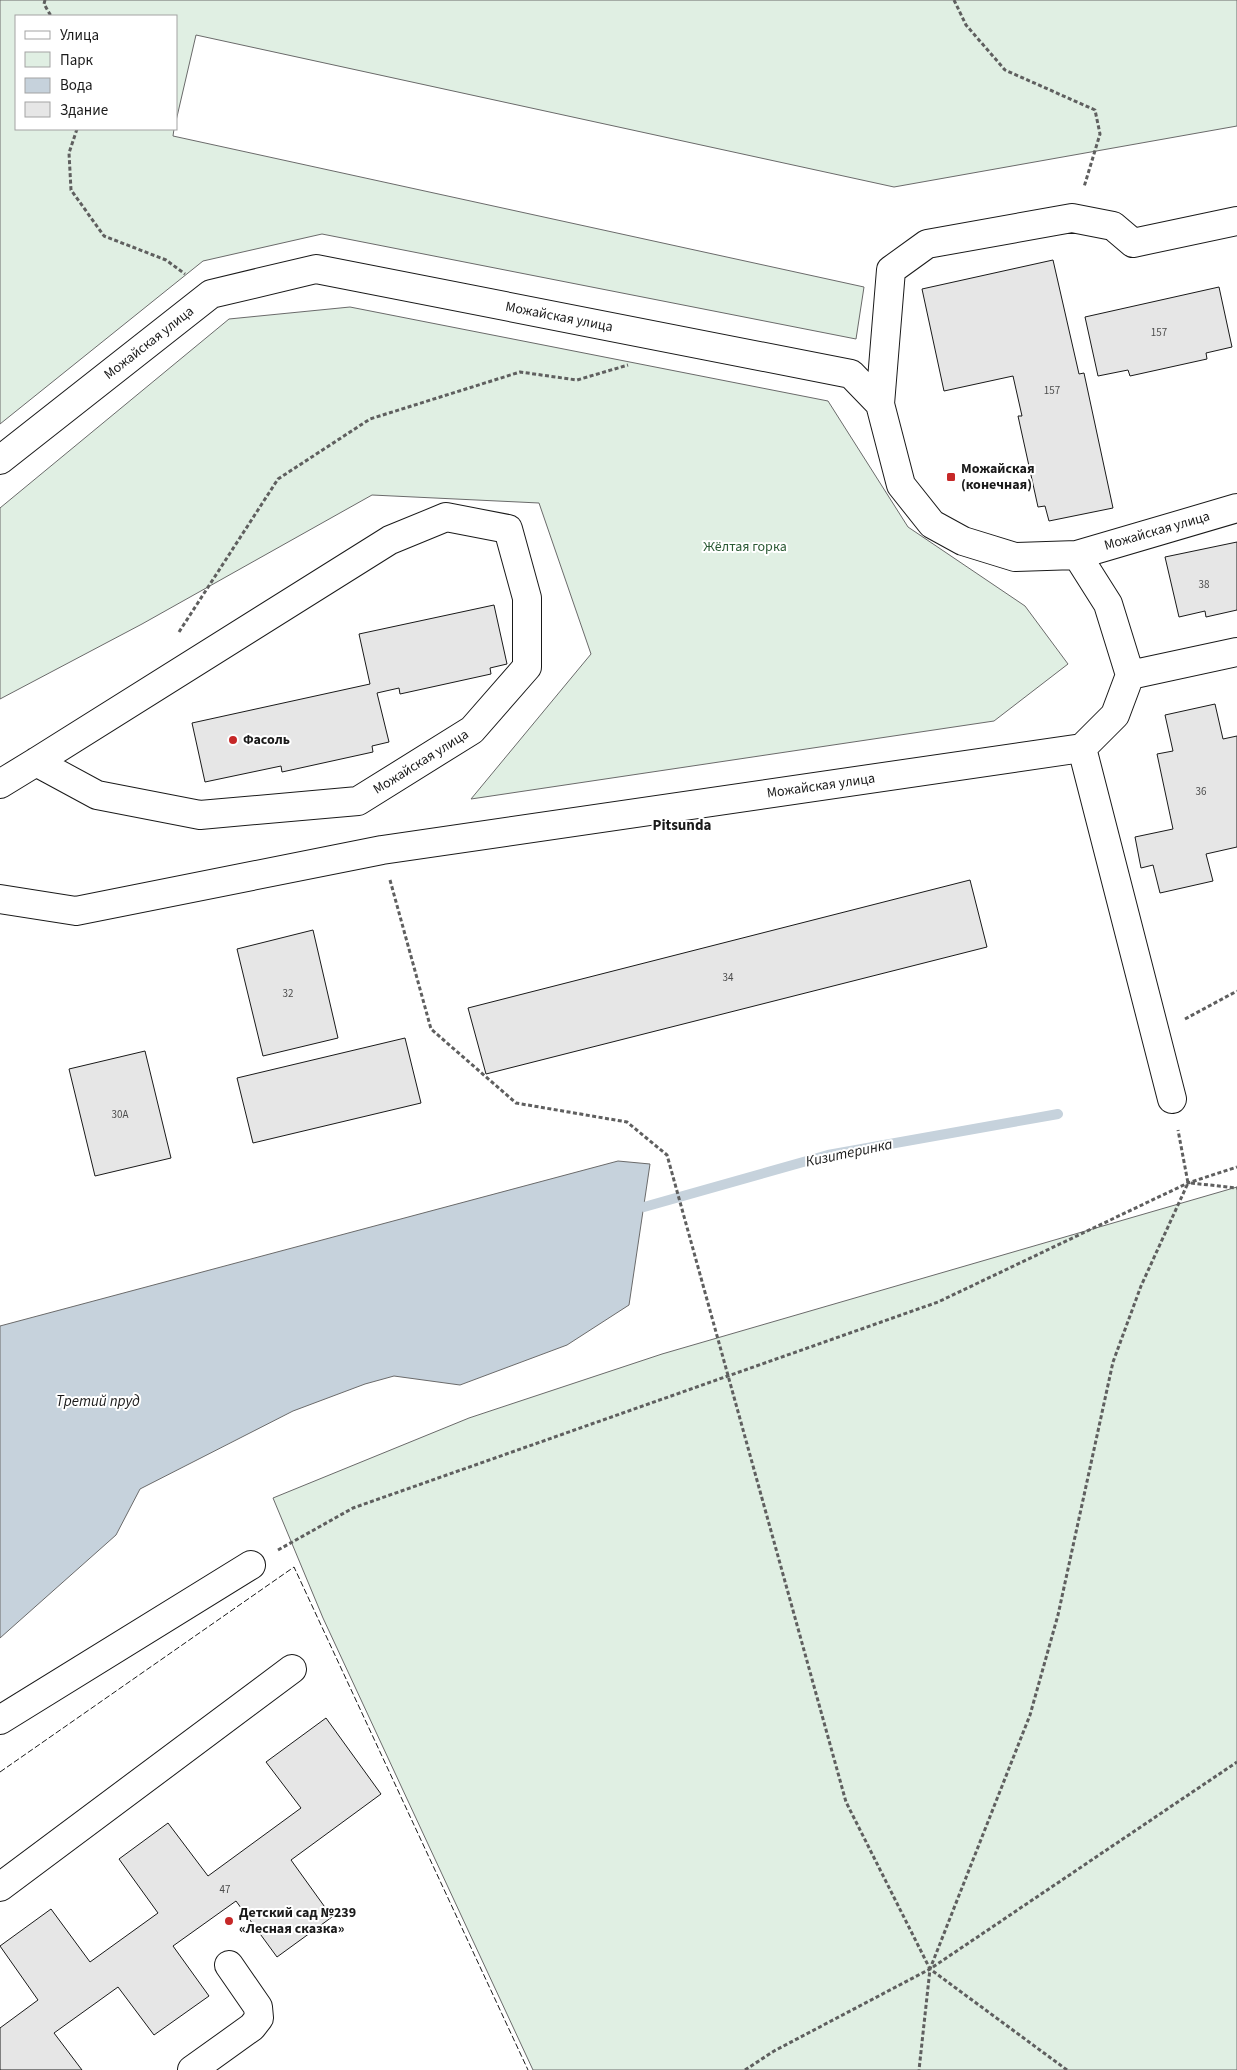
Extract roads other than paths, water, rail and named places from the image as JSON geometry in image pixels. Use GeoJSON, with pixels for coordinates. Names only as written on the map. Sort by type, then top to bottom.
{"type":"FeatureCollection","features":[{"type":"Feature","properties":{"kind":"lane"},"geometry":{"type":"LineString","coordinates":[[880,404],[891,270],[927,244],[1072,218],[1113,226],[1133,244],[1237,221]]}},
{"type":"Feature","properties":{"kind":"lane","name":"Можайская улица"},"geometry":{"type":"LineString","coordinates":[[0,460],[211,294],[316,269],[852,374],[880,404],[901,486],[932,524],[963,541],[1015,557],[1076,555],[1237,508]]}},
{"type":"Feature","properties":{"kind":"lane","name":"Можайская улица"},"geometry":{"type":"LineString","coordinates":[[0,784],[390,540],[446,517],[508,529],[527,598],[528,667],[472,730],[358,801],[200,815],[97,795],[36,762]]}},
{"type":"Feature","properties":{"kind":"lane"},"geometry":{"type":"LineString","coordinates":[[1076,555],[1108,604],[1130,675],[1115,715],[1082,748],[1172,1100]]}},
{"type":"Feature","properties":{"kind":"lane"},"geometry":{"type":"LineString","coordinates":[[1130,675],[1237,652]]}},
{"type":"Feature","properties":{"kind":"lane","name":"Можайская улица"},"geometry":{"type":"LineString","coordinates":[[0,899],[76,912],[382,850],[1082,748]]}},
{"type":"Feature","properties":{"kind":"lane"},"geometry":{"type":"LineString","coordinates":[[0,1720],[251,1565]]}},
{"type":"Feature","properties":{"kind":"lane"},"geometry":{"type":"LineString","coordinates":[[0,1886],[292,1669]]}},
{"type":"Feature","properties":{"kind":"lane"},"geometry":{"type":"LineString","coordinates":[[192,2070],[252,2027],[259,2018],[258,2006],[229,1965]]}},
{"type":"Feature","properties":{"kind":"water","name":"Третий пруд"},"geometry":{"type":"Polygon","coordinates":[[[618,1161],[650,1164],[629,1305],[567,1345],[460,1385],[394,1376],[365,1384],[293,1411],[140,1489],[116,1535],[0,1638],[0,1326],[618,1161]]]}},
{"type":"Feature","properties":{"kind":"waterway","name":"Кизитеринка"},"geometry":{"type":"LineString","coordinates":[[644,1207],[828,1155],[1058,1114]]}},
{"type":"Feature","properties":{"kind":"place","name":"Можайская (конечная)"},"geometry":{"type":"Point","coordinates":[951,477]}},
{"type":"Feature","properties":{"kind":"place","name":"Фасоль"},"geometry":{"type":"Point","coordinates":[233,740]}},
{"type":"Feature","properties":{"kind":"place","name":"Детский сад №239 «Лесная сказка»"},"geometry":{"type":"Point","coordinates":[229,1921]}},
{"type":"Feature","properties":{"kind":"district","name":"Pitsunda"},"geometry":{"type":"Point","coordinates":[682,825]}},
{"type":"Feature","properties":{"kind":"park label","name":"Жёлтая горка"},"geometry":{"type":"Point","coordinates":[745,547]}}]}
